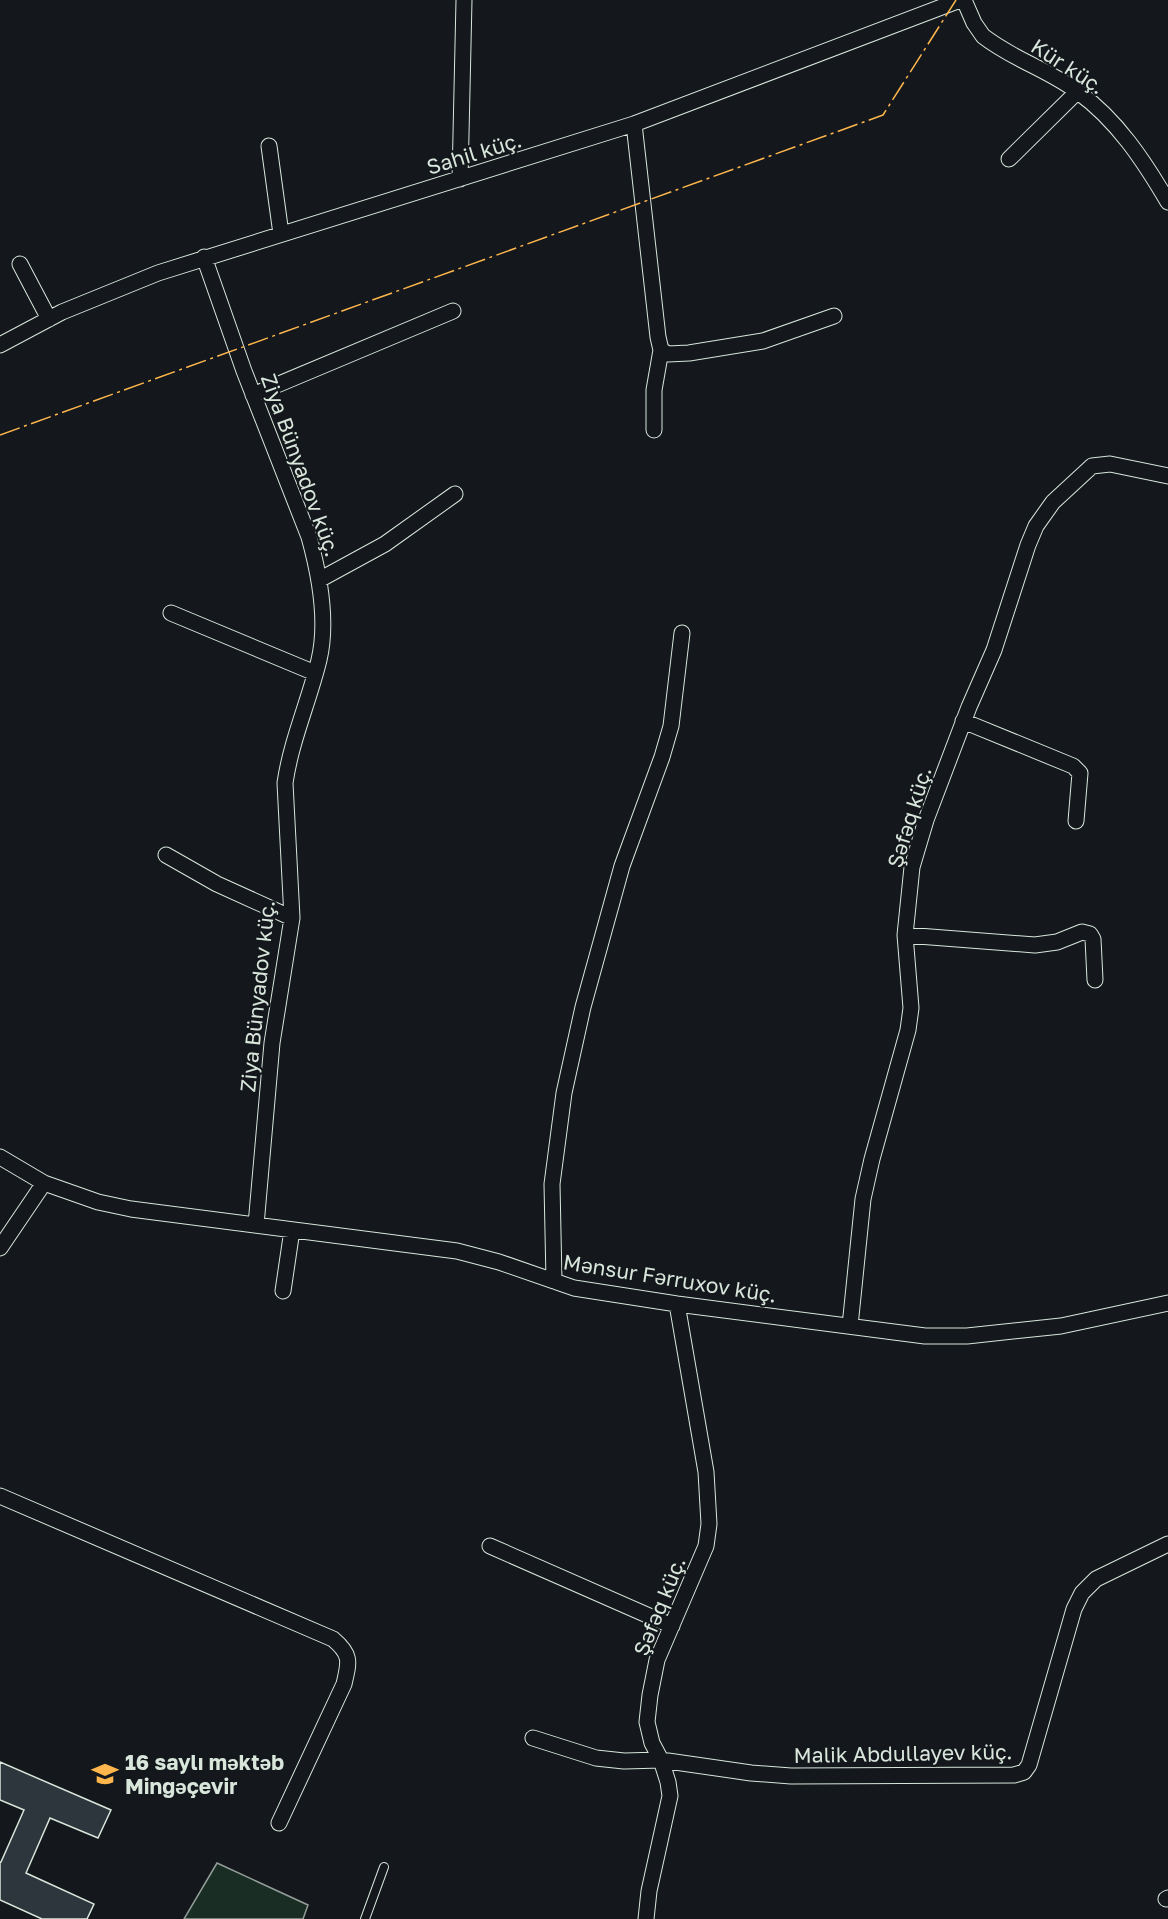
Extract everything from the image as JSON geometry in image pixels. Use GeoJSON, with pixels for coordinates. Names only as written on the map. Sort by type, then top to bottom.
{"type":"FeatureCollection","features":[{"type":"Feature","properties":{"kind":"street"},"geometry":{"type":"LineString","coordinates":[[460,179],[464,0]]}},
{"type":"Feature","properties":{"kind":"street","name":"Sahil küç."},"geometry":{"type":"LineString","coordinates":[[0,345],[49,319],[111,291],[204,257],[634,124],[962,0]]}},
{"type":"Feature","properties":{"kind":"street","name":"Kür küç."},"geometry":{"type":"LineString","coordinates":[[962,0],[983,36],[1078,91],[1101,112],[1128,139],[1168,202]]}},
{"type":"Feature","properties":{"kind":"street"},"geometry":{"type":"LineString","coordinates":[[1009,159],[1078,91]]}},
{"type":"Feature","properties":{"kind":"street"},"geometry":{"type":"LineString","coordinates":[[634,124],[657,337],[661,350],[654,390],[654,430]]}},
{"type":"Feature","properties":{"kind":"street"},"geometry":{"type":"LineString","coordinates":[[269,146],[281,234]]}},
{"type":"Feature","properties":{"kind":"street","name":"Ziya Bünyadov küç."},"geometry":{"type":"LineString","coordinates":[[204,257],[253,395],[309,537],[317,565],[322,598],[320,658],[287,763],[285,783],[292,918],[272,1043],[256,1225]]}},
{"type":"Feature","properties":{"kind":"street"},"geometry":{"type":"LineString","coordinates":[[20,264],[49,319]]}},
{"type":"Feature","properties":{"kind":"street"},"geometry":{"type":"LineString","coordinates":[[253,395],[453,311]]}},
{"type":"Feature","properties":{"kind":"street"},"geometry":{"type":"LineString","coordinates":[[661,350],[668,354],[689,354],[763,341],[834,316]]}},
{"type":"Feature","properties":{"kind":"street","name":"Şəfəq küç."},"geometry":{"type":"LineString","coordinates":[[850,1326],[862,1199],[908,1030],[911,1008],[905,935],[912,867],[926,820],[963,721],[993,650],[1028,545],[1036,526],[1053,502],[1092,466],[1110,464],[1168,476]]}},
{"type":"Feature","properties":{"kind":"street"},"geometry":{"type":"LineString","coordinates":[[319,580],[385,544],[455,494]]}},
{"type":"Feature","properties":{"kind":"street"},"geometry":{"type":"LineString","coordinates":[[171,613],[315,672]]}},
{"type":"Feature","properties":{"kind":"street"},"geometry":{"type":"LineString","coordinates":[[554,1281],[552,1184],[564,1093],[583,1007],[619,877],[671,726],[682,633]]}},
{"type":"Feature","properties":{"kind":"street"},"geometry":{"type":"LineString","coordinates":[[963,721],[1073,766],[1080,773],[1076,820]]}},
{"type":"Feature","properties":{"kind":"street"},"geometry":{"type":"LineString","coordinates":[[166,855],[217,885],[292,918]]}},
{"type":"Feature","properties":{"kind":"street"},"geometry":{"type":"LineString","coordinates":[[905,935],[1035,945],[1057,942],[1082,932],[1090,934],[1093,939],[1095,980]]}},
{"type":"Feature","properties":{"kind":"street","name":"Mənsur Fərruxov küç."},"geometry":{"type":"LineString","coordinates":[[0,1156],[44,1183],[98,1202],[131,1209],[457,1251],[499,1262],[574,1288],[677,1304],[925,1336],[967,1336],[1061,1326],[1168,1303]]}},
{"type":"Feature","properties":{"kind":"street"},"geometry":{"type":"LineString","coordinates":[[0,1248],[44,1183]]}},
{"type":"Feature","properties":{"kind":"street"},"geometry":{"type":"LineString","coordinates":[[283,1291],[292,1230]]}},
{"type":"Feature","properties":{"kind":"street","name":"Şəfəq küç."},"geometry":{"type":"LineString","coordinates":[[646,1919],[649,1891],[670,1796],[661,1761],[651,1743],[647,1722],[650,1695],[657,1660],[706,1546],[709,1524],[706,1473],[677,1304]]}},
{"type":"Feature","properties":{"kind":"street"},"geometry":{"type":"LineString","coordinates":[[0,1496],[333,1639],[345,1648],[349,1661],[344,1684],[279,1823]]}},
{"type":"Feature","properties":{"kind":"street","name":"Malik Abdullayev küç."},"geometry":{"type":"LineString","coordinates":[[533,1738],[596,1758],[661,1761],[791,1776],[1014,1775],[1024,1772],[1029,1765],[1074,1609],[1082,1593],[1096,1579],[1168,1544]]}},
{"type":"Feature","properties":{"kind":"street"},"geometry":{"type":"LineString","coordinates":[[490,1546],[672,1626]]}},
{"type":"Feature","properties":{"kind":"lane"},"geometry":{"type":"LineString","coordinates":[[365,1919],[384,1867]]}},
{"type":"Feature","properties":{"kind":"green space"},"geometry":{"type":"Polygon","coordinates":[[[217,1863],[308,1905],[303,1919],[184,1919],[217,1863]]]}},
{"type":"Feature","properties":{"kind":"building"},"geometry":{"type":"Polygon","coordinates":[[[0,1762],[111,1810],[98,1838],[50,1818],[26,1873],[94,1904],[87,1919],[42,1919],[0,1900],[0,1862],[24,1810],[0,1800],[0,1762]]]}},
{"type":"Feature","properties":{"kind":"power"},"geometry":{"type":"LineString","coordinates":[[0,435],[883,115],[956,0]]}},
{"type":"Feature","properties":{"kind":"place","name":"16 saylı məktəb Mingəçevir"},"geometry":{"type":"Point","coordinates":[105,1774]}}]}
